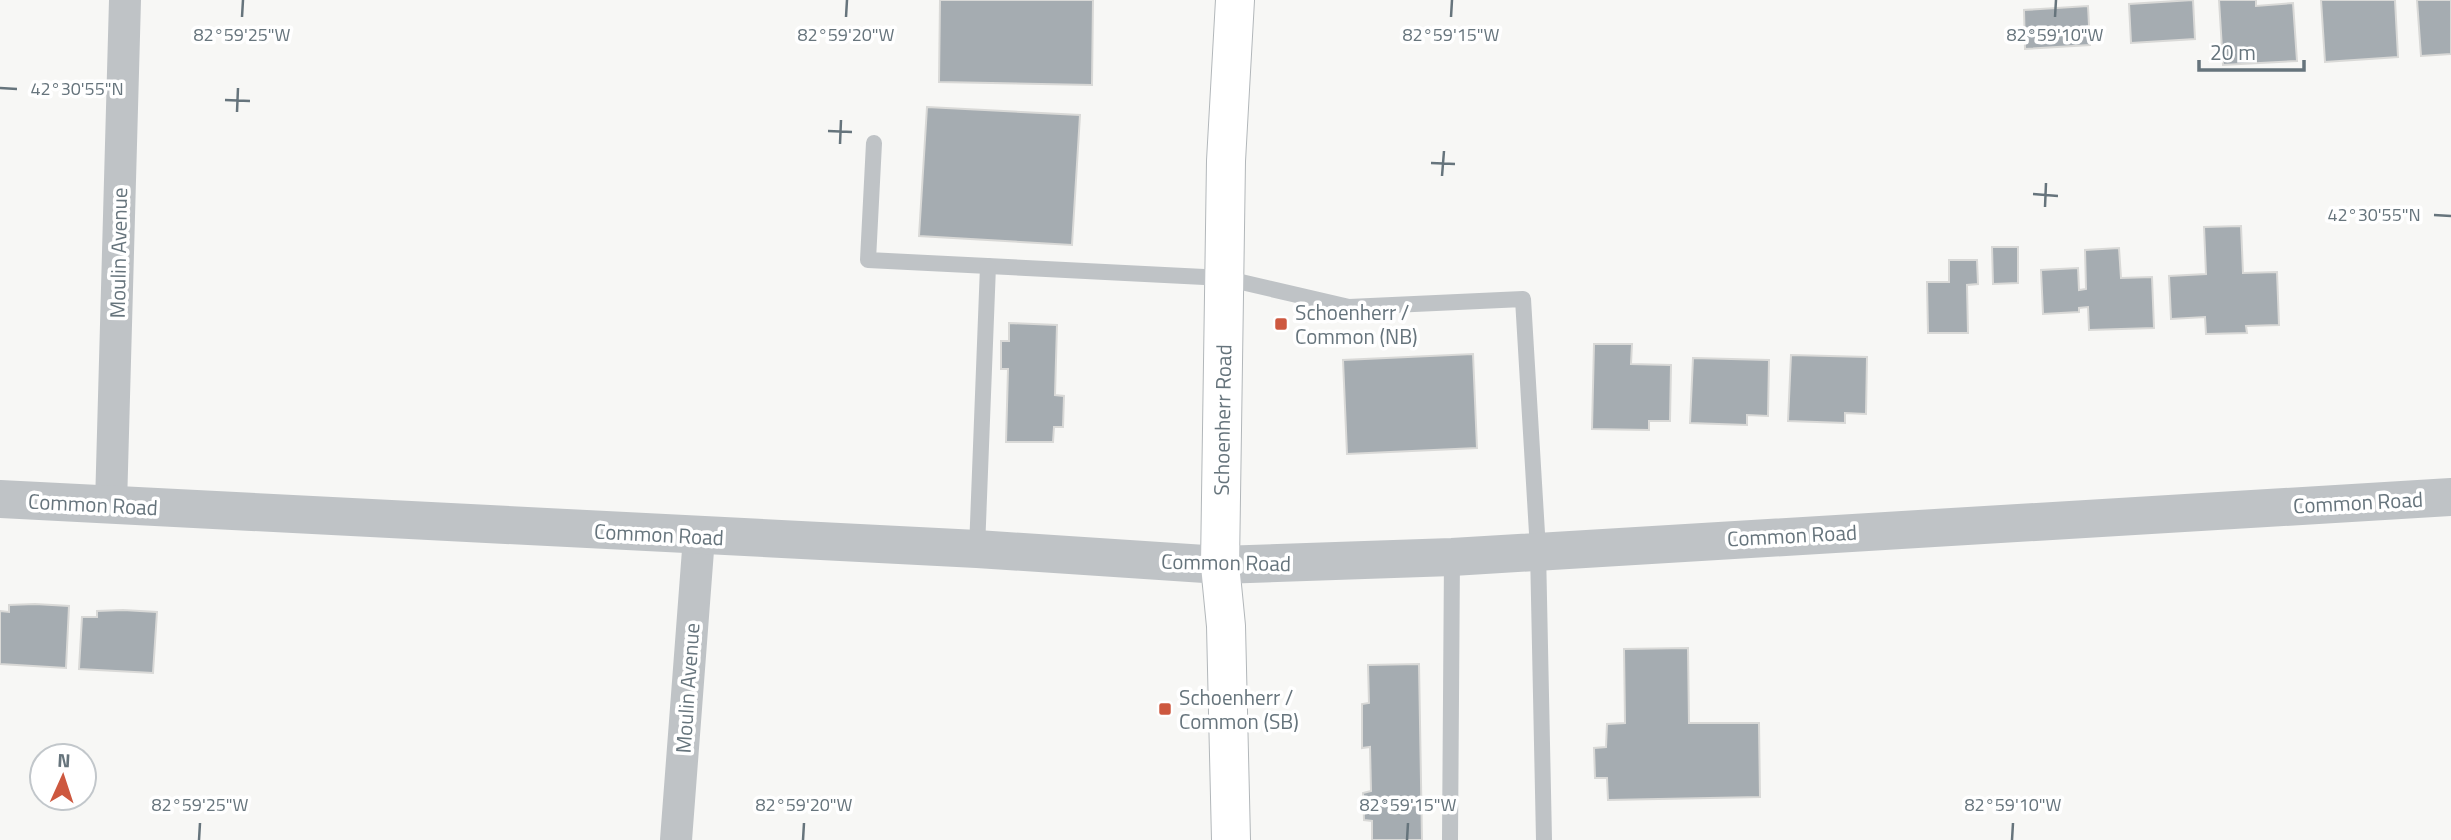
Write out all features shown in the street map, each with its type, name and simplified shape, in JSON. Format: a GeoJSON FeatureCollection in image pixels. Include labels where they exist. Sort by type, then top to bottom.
{"type":"FeatureCollection","features":[{"type":"Feature","properties":{"kind":"main road","name":"Schoenherr Road"},"geometry":{"type":"LineString","coordinates":[[1231,840],[1226,626],[1220,565],[1224,278],[1235,0]]}},
{"type":"Feature","properties":{"kind":"street","name":"Moulin Avenue"},"geometry":{"type":"LineString","coordinates":[[111,505],[125,0]]}},
{"type":"Feature","properties":{"kind":"street","name":"Common Road"},"geometry":{"type":"LineString","coordinates":[[0,499],[699,537],[977,549],[1220,565],[1452,557],[2451,497]]}},
{"type":"Feature","properties":{"kind":"street","name":"Moulin Avenue"},"geometry":{"type":"LineString","coordinates":[[676,840],[699,537]]}},
{"type":"Feature","properties":{"kind":"lane"},"geometry":{"type":"LineString","coordinates":[[874,143],[868,260],[1224,278],[1349,307],[1523,299],[1538,550],[1544,840]]}},
{"type":"Feature","properties":{"kind":"lane"},"geometry":{"type":"LineString","coordinates":[[977,549],[988,267]]}},
{"type":"Feature","properties":{"kind":"lane"},"geometry":{"type":"LineString","coordinates":[[1450,840],[1452,557]]}},
{"type":"Feature","properties":{"kind":"building"},"geometry":{"type":"Polygon","coordinates":[[[940,0],[1093,0],[1092,85],[939,82],[940,0]]]}},
{"type":"Feature","properties":{"kind":"building"},"geometry":{"type":"Polygon","coordinates":[[[2193,0],[2195,39],[2131,43],[2129,4],[2193,0]]]}},
{"type":"Feature","properties":{"kind":"building"},"geometry":{"type":"Polygon","coordinates":[[[2219,0],[2256,0],[2256,6],[2293,3],[2297,61],[2223,65],[2219,0]]]}},
{"type":"Feature","properties":{"kind":"building"},"geometry":{"type":"Polygon","coordinates":[[[2321,0],[2395,0],[2398,57],[2325,62],[2321,0]]]}},
{"type":"Feature","properties":{"kind":"building"},"geometry":{"type":"Polygon","coordinates":[[[2417,0],[2451,0],[2451,54],[2421,56],[2417,0]]]}},
{"type":"Feature","properties":{"kind":"building"},"geometry":{"type":"Polygon","coordinates":[[[2088,6],[2090,45],[2025,49],[2024,10],[2088,6]]]}},
{"type":"Feature","properties":{"kind":"building"},"geometry":{"type":"Polygon","coordinates":[[[927,107],[1080,115],[1072,245],[919,236],[927,107]]]}},
{"type":"Feature","properties":{"kind":"building"},"geometry":{"type":"Polygon","coordinates":[[[2241,226],[2243,273],[2277,272],[2279,325],[2246,326],[2247,333],[2206,334],[2205,317],[2171,319],[2169,276],[2206,274],[2204,227],[2241,226]]]}},
{"type":"Feature","properties":{"kind":"building"},"geometry":{"type":"Polygon","coordinates":[[[1992,247],[2018,247],[2018,283],[1993,284],[1992,247]]]}},
{"type":"Feature","properties":{"kind":"building"},"geometry":{"type":"Polygon","coordinates":[[[2119,248],[2121,278],[2152,277],[2154,328],[2089,330],[2088,307],[2079,308],[2079,312],[2043,314],[2041,270],[2078,268],[2079,290],[2086,289],[2085,250],[2119,248]]]}},
{"type":"Feature","properties":{"kind":"building"},"geometry":{"type":"Polygon","coordinates":[[[1949,260],[1977,260],[1978,284],[1967,285],[1968,333],[1928,333],[1927,282],[1949,282],[1949,260]]]}},
{"type":"Feature","properties":{"kind":"building"},"geometry":{"type":"Polygon","coordinates":[[[1009,323],[1057,325],[1055,395],[1064,396],[1063,427],[1054,427],[1053,442],[1006,442],[1008,369],[1001,369],[1001,341],[1009,341],[1009,323]]]}},
{"type":"Feature","properties":{"kind":"building"},"geometry":{"type":"Polygon","coordinates":[[[1594,344],[1632,344],[1631,364],[1671,365],[1670,421],[1649,421],[1649,430],[1592,429],[1594,344]]]}},
{"type":"Feature","properties":{"kind":"building"},"geometry":{"type":"Polygon","coordinates":[[[1473,354],[1477,448],[1347,454],[1343,360],[1473,354]]]}},
{"type":"Feature","properties":{"kind":"building"},"geometry":{"type":"Polygon","coordinates":[[[1791,355],[1867,357],[1866,414],[1845,413],[1845,423],[1788,421],[1791,355]]]}},
{"type":"Feature","properties":{"kind":"building"},"geometry":{"type":"Polygon","coordinates":[[[1693,358],[1769,360],[1768,416],[1747,415],[1747,425],[1690,423],[1693,358]]]}},
{"type":"Feature","properties":{"kind":"building"},"geometry":{"type":"Polygon","coordinates":[[[9,605],[69,606],[66,668],[0,664],[0,611],[9,612],[9,605]]]}},
{"type":"Feature","properties":{"kind":"building"},"geometry":{"type":"Polygon","coordinates":[[[97,611],[157,612],[153,673],[79,669],[82,617],[97,617],[97,611]]]}},
{"type":"Feature","properties":{"kind":"building"},"geometry":{"type":"Polygon","coordinates":[[[1688,648],[1689,723],[1759,723],[1760,797],[1608,800],[1607,778],[1595,778],[1594,748],[1606,747],[1607,724],[1625,723],[1624,649],[1688,648]]]}},
{"type":"Feature","properties":{"kind":"building"},"geometry":{"type":"Polygon","coordinates":[[[1419,664],[1422,840],[1372,840],[1372,821],[1364,820],[1363,793],[1371,791],[1370,747],[1362,748],[1362,704],[1369,703],[1368,665],[1419,664]]]}},
{"type":"Feature","properties":{"kind":"place","name":"Schoenherr / Common (NB)"},"geometry":{"type":"Point","coordinates":[1281,324]}},
{"type":"Feature","properties":{"kind":"place","name":"Schoenherr / Common (SB)"},"geometry":{"type":"Point","coordinates":[1165,709]}}]}
